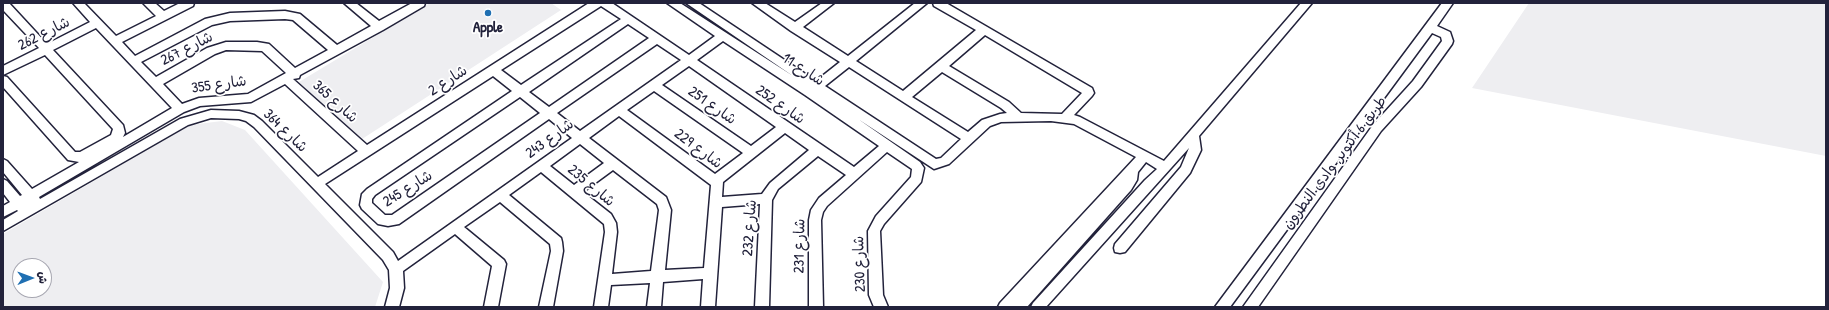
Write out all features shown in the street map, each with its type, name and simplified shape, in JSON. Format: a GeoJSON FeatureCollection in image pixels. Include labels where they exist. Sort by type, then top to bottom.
{"type":"FeatureCollection","features":[{"type":"Feature","properties":{"kind":"street"},"geometry":{"type":"LineString","coordinates":[[78,3],[180,109]]}},
{"type":"Feature","properties":{"kind":"street"},"geometry":{"type":"LineString","coordinates":[[148,3],[163,16]]}},
{"type":"Feature","properties":{"kind":"street"},"geometry":{"type":"LineString","coordinates":[[115,41],[189,3]]}},
{"type":"Feature","properties":{"kind":"street"},"geometry":{"type":"LineString","coordinates":[[349,3],[379,27]]}},
{"type":"Feature","properties":{"kind":"street","name":"شارع 355"},"geometry":{"type":"LineString","coordinates":[[3,212],[180,109],[199,102],[216,102],[251,98],[420,3]]}},
{"type":"Feature","properties":{"kind":"street","name":"شارع 2"},"geometry":{"type":"LineString","coordinates":[[314,182],[362,148],[485,73],[587,3]]}},
{"type":"Feature","properties":{"kind":"street","name":"شارع 2"},"geometry":{"type":"LineString","coordinates":[[314,182],[597,3]]}},
{"type":"Feature","properties":{"kind":"street","name":"شارع 252"},"geometry":{"type":"LineString","coordinates":[[605,3],[854,174]]}},
{"type":"Feature","properties":{"kind":"street","name":"شارع 11"},"geometry":{"type":"LineString","coordinates":[[672,3],[916,165]]}},
{"type":"Feature","properties":{"kind":"street","name":"شارع 11"},"geometry":{"type":"LineString","coordinates":[[691,3],[930,162],[938,164],[945,161],[968,138]]}},
{"type":"Feature","properties":{"kind":"street"},"geometry":{"type":"LineString","coordinates":[[757,3],[968,138],[986,122],[1000,118],[1065,118],[1077,127],[1117,145],[1139,163],[1160,173]]}},
{"type":"Feature","properties":{"kind":"street"},"geometry":{"type":"LineString","coordinates":[[795,28],[829,3]]}},
{"type":"Feature","properties":{"kind":"street"},"geometry":{"type":"LineString","coordinates":[[816,87],[922,3]]}},
{"type":"Feature","properties":{"kind":"street"},"geometry":{"type":"LineString","coordinates":[[938,3],[1088,91],[1088,94],[1065,118]]}},
{"type":"Feature","properties":{"kind":"street"},"geometry":{"type":"LineString","coordinates":[[1038,307],[1152,188],[1160,173],[1307,3]]}},
{"type":"Feature","properties":{"kind":"street","name":"طريق 6 أكتوبر, وادى النطرون"},"geometry":{"type":"LineString","coordinates":[[1222,307],[1448,3]]}},
{"type":"Feature","properties":{"kind":"street"},"geometry":{"type":"LineString","coordinates":[[3,4],[119,128],[119,133],[115,138],[82,157],[72,157],[3,80]]}},
{"type":"Feature","properties":{"kind":"street"},"geometry":{"type":"LineString","coordinates":[[134,61],[209,22],[230,17],[285,15],[296,17],[337,50]]}},
{"type":"Feature","properties":{"kind":"street","name":"شارع 245"},"geometry":{"type":"LineString","coordinates":[[628,20],[371,192],[366,198],[366,204],[382,220],[388,222],[395,220],[657,38]]}},
{"type":"Feature","properties":{"kind":"street","name":"شارع 262"},"geometry":{"type":"LineString","coordinates":[[3,71],[98,23]]}},
{"type":"Feature","properties":{"kind":"street","name":"طريق 6 أكتوبر, وادى النطرون"},"geometry":{"type":"LineString","coordinates":[[1250,307],[1377,128],[1417,84],[1448,41],[1446,36],[1430,27]]}},
{"type":"Feature","properties":{"kind":"street"},"geometry":{"type":"LineString","coordinates":[[904,97],[984,30]]}},
{"type":"Feature","properties":{"kind":"street","name":"شارع 243"},"geometry":{"type":"LineString","coordinates":[[396,269],[723,36]]}},
{"type":"Feature","properties":{"kind":"street","name":"شارع 267"},"geometry":{"type":"LineString","coordinates":[[155,82],[211,51],[226,46],[265,47],[290,77]]}},
{"type":"Feature","properties":{"kind":"street"},"geometry":{"type":"LineString","coordinates":[[941,66],[1005,105],[1018,117]]}},
{"type":"Feature","properties":{"kind":"street"},"geometry":{"type":"LineString","coordinates":[[485,73],[521,92],[658,198],[664,205],[665,214],[654,307]]}},
{"type":"Feature","properties":{"kind":"street","name":"شارع 365"},"geometry":{"type":"LineString","coordinates":[[290,77],[362,148]]}},
{"type":"Feature","properties":{"kind":"street","name":"شارع 251"},"geometry":{"type":"LineString","coordinates":[[653,85],[752,153]]}},
{"type":"Feature","properties":{"kind":"street"},"geometry":{"type":"LineString","coordinates":[[211,114],[216,102]]}},
{"type":"Feature","properties":{"kind":"street","name":"شارع 229"},"geometry":{"type":"LineString","coordinates":[[618,110],[715,181],[718,186],[708,307]]}},
{"type":"Feature","properties":{"kind":"street","name":"شارع 364"},"geometry":{"type":"LineString","coordinates":[[3,226],[171,128],[211,114],[226,113],[250,118],[258,124],[388,256],[396,269]]}},
{"type":"Feature","properties":{"kind":"street"},"geometry":{"type":"LineString","coordinates":[[715,181],[784,127]]}},
{"type":"Feature","properties":{"kind":"street"},"geometry":{"type":"LineString","coordinates":[[1120,248],[1186,170],[1195,150],[1195,140],[1193,135]]}},
{"type":"Feature","properties":{"kind":"street","name":"شارع 231"},"geometry":{"type":"LineString","coordinates":[[816,307],[815,215],[823,202],[887,146]]}},
{"type":"Feature","properties":{"kind":"street","name":"شارع 232"},"geometry":{"type":"LineString","coordinates":[[762,307],[766,199],[774,186],[817,150]]}},
{"type":"Feature","properties":{"kind":"street"},"geometry":{"type":"LineString","coordinates":[[574,192],[613,163]]}},
{"type":"Feature","properties":{"kind":"street"},"geometry":{"type":"LineString","coordinates":[[1005,307],[1124,177],[1139,163]]}},
{"type":"Feature","properties":{"kind":"street"},"geometry":{"type":"LineString","coordinates":[[1019,307],[1127,187],[1139,163]]}},
{"type":"Feature","properties":{"kind":"street"},"geometry":{"type":"LineString","coordinates":[[3,164],[39,206]]}},
{"type":"Feature","properties":{"kind":"street","name":"شارع 235"},"geometry":{"type":"LineString","coordinates":[[541,165],[610,222],[611,232],[601,307]]}},
{"type":"Feature","properties":{"kind":"street","name":"شارع 230"},"geometry":{"type":"LineString","coordinates":[[881,307],[876,295],[874,231],[880,220],[917,179],[919,172],[916,165]]}},
{"type":"Feature","properties":{"kind":"street"},"geometry":{"type":"LineString","coordinates":[[3,184],[26,213]]}},
{"type":"Feature","properties":{"kind":"street"},"geometry":{"type":"LineString","coordinates":[[500,195],[556,242],[557,251],[546,307]]}},
{"type":"Feature","properties":{"kind":"street"},"geometry":{"type":"LineString","coordinates":[[716,202],[766,199]]}},
{"type":"Feature","properties":{"kind":"street"},"geometry":{"type":"LineString","coordinates":[[455,227],[498,264],[491,307]]}},
{"type":"Feature","properties":{"kind":"street"},"geometry":{"type":"LineString","coordinates":[[1048,307],[1097,246]]}},
{"type":"Feature","properties":{"kind":"street"},"geometry":{"type":"LineString","coordinates":[[392,307],[396,288],[396,269]]}},
{"type":"Feature","properties":{"kind":"street"},"geometry":{"type":"LineString","coordinates":[[604,280],[710,273]]}},
{"type":"Feature","properties":{"kind":"shaded area"},"geometry":{"type":"Polygon","coordinates":[[[430,3],[551,3],[561,10],[359,141],[299,82],[430,3]]]}},
{"type":"Feature","properties":{"kind":"shaded area"},"geometry":{"type":"Polygon","coordinates":[[[1529,3],[1826,3],[1826,156],[1472,88],[1529,3]]]}},
{"type":"Feature","properties":{"kind":"shaded area"},"geometry":{"type":"Polygon","coordinates":[[[222,121],[245,130],[383,282],[375,307],[3,307],[3,234],[190,125],[222,121]]]}},
{"type":"Feature","properties":{"kind":"place","name":"Apple"},"geometry":{"type":"Point","coordinates":[488,13]}}]}
